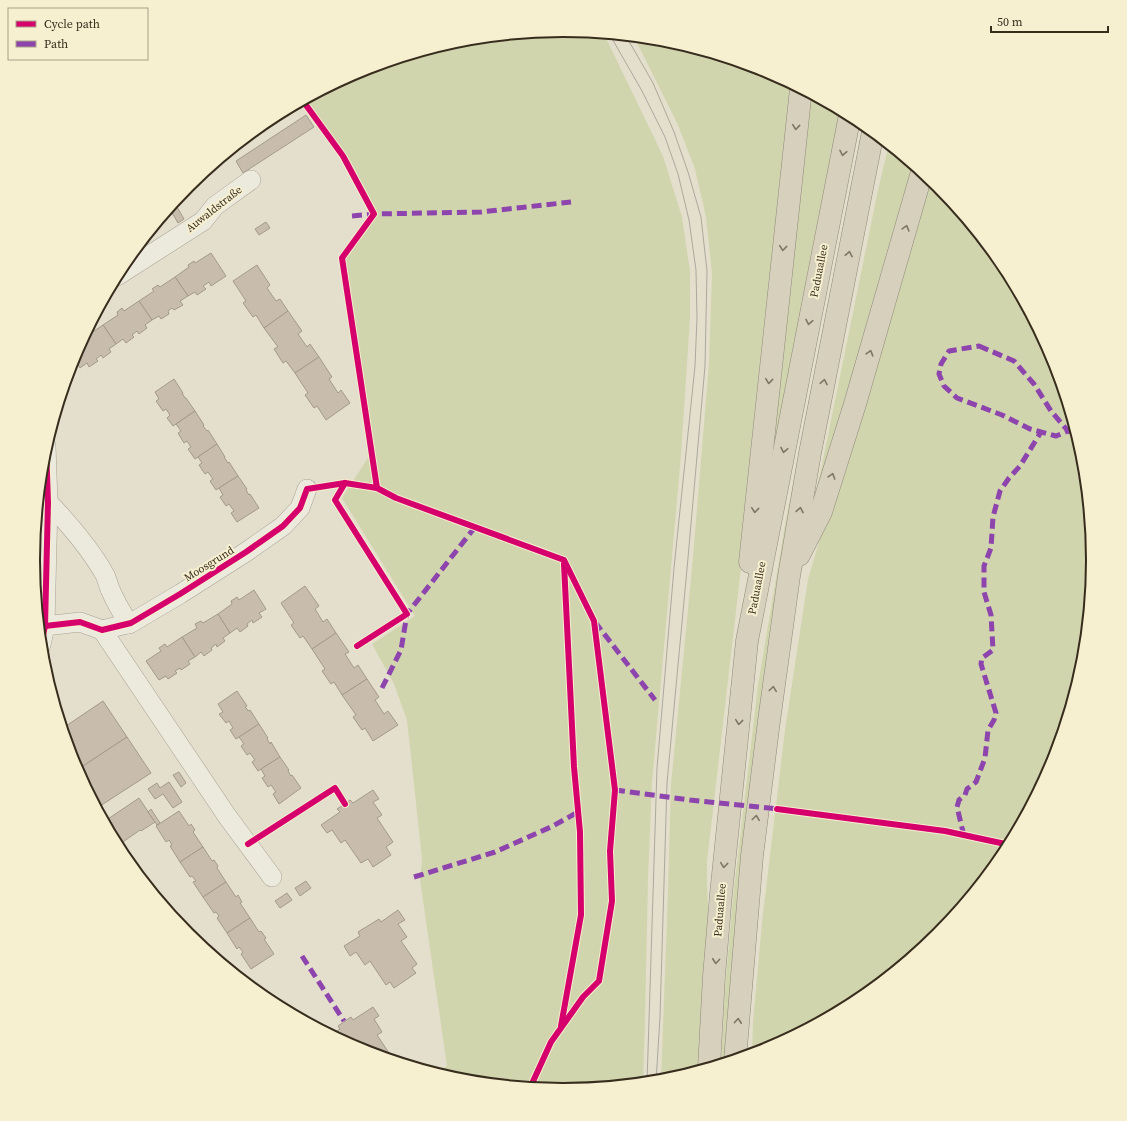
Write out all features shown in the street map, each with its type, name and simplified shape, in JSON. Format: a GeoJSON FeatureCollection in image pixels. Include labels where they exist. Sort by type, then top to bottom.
{"type":"FeatureCollection","features":[{"type":"Feature","properties":{"kind":"highway"},"geometry":{"type":"LineString","coordinates":[[747,641],[750,551],[800,94]]}},
{"type":"Feature","properties":{"kind":"highway","name":"Paduaallee"},"geometry":{"type":"LineString","coordinates":[[709,1063],[714,976],[721,894],[747,641],[849,122]]}},
{"type":"Feature","properties":{"kind":"highway"},"geometry":{"type":"LineString","coordinates":[[735,1055],[752,856],[789,576],[810,453],[872,138]]}},
{"type":"Feature","properties":{"kind":"highway"},"geometry":{"type":"LineString","coordinates":[[789,576],[821,512],[855,404],[920,177]]}},
{"type":"Feature","properties":{"kind":"street","name":"Auwaldstraße"},"geometry":{"type":"LineString","coordinates":[[129,268],[202,221],[215,206],[251,180]]}},
{"type":"Feature","properties":{"kind":"street"},"geometry":{"type":"LineString","coordinates":[[44,630],[48,502],[47,475]]}},
{"type":"Feature","properties":{"kind":"street","name":"Moosgrund"},"geometry":{"type":"LineString","coordinates":[[102,630],[129,624],[246,552],[283,526],[300,508],[307,488]]}},
{"type":"Feature","properties":{"kind":"street"},"geometry":{"type":"LineString","coordinates":[[48,502],[84,543],[95,559],[106,576],[110,589],[129,624]]}},
{"type":"Feature","properties":{"kind":"street"},"geometry":{"type":"LineString","coordinates":[[45,626],[80,622],[102,630],[227,816],[272,877]]}},
{"type":"Feature","properties":{"kind":"green space"},"geometry":{"type":"Polygon","coordinates":[[[564,37],[606,39],[663,156],[682,217],[690,271],[690,318],[681,455],[652,783],[643,1078],[598,1083],[529,1083],[495,1080],[441,1069],[447,1066],[420,880],[422,859],[407,720],[394,684],[372,644],[415,616],[342,498],[373,450],[344,258],[376,213],[343,155],[307,105],[363,77],[428,55],[495,41],[564,37]]]}},
{"type":"Feature","properties":{"kind":"green space"},"geometry":{"type":"Polygon","coordinates":[[[636,42],[699,55],[732,65],[792,90],[740,577],[707,862],[709,930],[699,1066],[661,1075],[671,784],[692,568],[709,363],[712,274],[706,217],[695,169],[678,125],[636,42]]]}},
{"type":"Feature","properties":{"kind":"green space"},"geometry":{"type":"Polygon","coordinates":[[[807,98],[842,117],[773,452],[767,453],[807,98]]]}},
{"type":"Feature","properties":{"kind":"green space"},"geometry":{"type":"Polygon","coordinates":[[[862,131],[869,135],[823,356],[728,1057],[721,1059],[725,989],[733,898],[758,685],[786,519],[862,131]]]}},
{"type":"Feature","properties":{"kind":"green space"},"geometry":{"type":"Polygon","coordinates":[[[888,150],[914,171],[864,341],[817,489],[878,190],[888,150]]]}},
{"type":"Feature","properties":{"kind":"green space"},"geometry":{"type":"Polygon","coordinates":[[[926,183],[957,215],[999,270],[1033,329],[1059,392],[1077,458],[1083,492],[1086,526],[1086,595],[1083,629],[1077,663],[1059,729],[1033,792],[999,851],[957,906],[934,931],[909,954],[854,996],[795,1030],[752,1048],[753,1022],[762,922],[785,730],[808,579],[926,183]]]}},
{"type":"Feature","properties":{"kind":"building"},"geometry":{"type":"Polygon","coordinates":[[[306,115],[314,127],[243,173],[236,161],[306,115]]]}},
{"type":"Feature","properties":{"kind":"building"},"geometry":{"type":"Polygon","coordinates":[[[177,207],[184,219],[178,223],[172,213],[177,207]]]}},
{"type":"Feature","properties":{"kind":"building"},"geometry":{"type":"Polygon","coordinates":[[[266,222],[270,228],[259,235],[255,229],[266,222]]]}},
{"type":"Feature","properties":{"kind":"building"},"geometry":{"type":"Polygon","coordinates":[[[211,253],[226,276],[211,286],[209,282],[203,286],[206,289],[197,295],[195,292],[188,296],[175,277],[189,267],[188,265],[194,261],[195,263],[211,253]]]}},
{"type":"Feature","properties":{"kind":"building"},"geometry":{"type":"Polygon","coordinates":[[[257,265],[270,285],[267,288],[276,301],[280,299],[288,311],[264,328],[256,315],[253,317],[243,303],[246,301],[233,281],[257,265]]]}},
{"type":"Feature","properties":{"kind":"building"},"geometry":{"type":"Polygon","coordinates":[[[175,277],[188,296],[180,301],[183,305],[174,310],[172,308],[168,311],[169,314],[161,319],[159,316],[152,320],[139,301],[154,291],[152,289],[158,285],[160,287],[175,277]]]}},
{"type":"Feature","properties":{"kind":"building"},"geometry":{"type":"Polygon","coordinates":[[[139,301],[152,320],[145,325],[147,328],[139,334],[137,331],[132,335],[134,337],[126,343],[123,339],[116,344],[103,325],[118,315],[117,312],[122,308],[124,311],[139,301]]]}},
{"type":"Feature","properties":{"kind":"building"},"geometry":{"type":"Polygon","coordinates":[[[288,311],[302,331],[298,334],[307,347],[310,344],[319,357],[295,373],[286,361],[283,363],[274,349],[278,347],[264,328],[288,311]]]}},
{"type":"Feature","properties":{"kind":"building"},"geometry":{"type":"Polygon","coordinates":[[[103,325],[116,344],[109,349],[111,352],[103,358],[101,355],[96,359],[98,361],[89,367],[87,363],[80,368],[78,365],[93,332],[103,325]]]}},
{"type":"Feature","properties":{"kind":"building"},"geometry":{"type":"Polygon","coordinates":[[[319,357],[332,377],[329,379],[338,393],[341,390],[350,403],[326,420],[317,406],[314,408],[305,395],[308,393],[295,373],[319,357]]]}},
{"type":"Feature","properties":{"kind":"building"},"geometry":{"type":"Polygon","coordinates":[[[174,379],[185,398],[195,411],[173,426],[167,418],[170,415],[166,409],[163,411],[156,401],[159,399],[155,392],[174,379]]]}},
{"type":"Feature","properties":{"kind":"building"},"geometry":{"type":"Polygon","coordinates":[[[195,411],[204,425],[203,426],[207,431],[208,430],[217,444],[195,459],[188,449],[191,447],[187,441],[184,443],[178,433],[181,431],[176,424],[195,411]]]}},
{"type":"Feature","properties":{"kind":"building"},"geometry":{"type":"Polygon","coordinates":[[[217,444],[224,457],[238,476],[216,490],[210,481],[213,479],[208,472],[205,474],[199,465],[202,463],[198,457],[217,444]]]}},
{"type":"Feature","properties":{"kind":"building"},"geometry":{"type":"Polygon","coordinates":[[[238,476],[247,489],[246,490],[249,495],[250,494],[259,508],[237,522],[231,513],[234,511],[229,504],[226,506],[220,497],[223,495],[219,488],[238,476]]]}},
{"type":"Feature","properties":{"kind":"building"},"geometry":{"type":"Polygon","coordinates":[[[305,586],[319,606],[315,609],[323,622],[327,619],[336,633],[312,649],[303,636],[300,638],[291,625],[294,623],[281,603],[305,586]]]}},
{"type":"Feature","properties":{"kind":"building"},"geometry":{"type":"Polygon","coordinates":[[[254,590],[266,609],[259,613],[262,617],[253,623],[252,620],[247,624],[248,626],[240,632],[237,628],[230,633],[218,614],[232,604],[231,601],[237,597],[239,600],[254,590]]]}},
{"type":"Feature","properties":{"kind":"building"},"geometry":{"type":"Polygon","coordinates":[[[218,614],[230,633],[223,638],[225,641],[217,647],[216,644],[211,648],[212,650],[204,656],[201,652],[195,657],[182,637],[197,628],[195,624],[201,621],[203,623],[218,614]]]}},
{"type":"Feature","properties":{"kind":"building"},"geometry":{"type":"Polygon","coordinates":[[[336,633],[349,652],[345,654],[354,668],[358,665],[367,679],[342,695],[334,682],[331,684],[322,671],[325,669],[312,649],[336,633]]]}},
{"type":"Feature","properties":{"kind":"building"},"geometry":{"type":"Polygon","coordinates":[[[182,637],[195,657],[188,661],[190,664],[181,670],[180,668],[175,671],[177,673],[168,679],[166,676],[159,680],[146,661],[161,651],[159,648],[165,644],[167,647],[182,637]]]}},
{"type":"Feature","properties":{"kind":"building"},"geometry":{"type":"Polygon","coordinates":[[[367,679],[379,697],[375,700],[384,714],[388,711],[398,725],[373,741],[365,728],[362,730],[353,717],[356,715],[342,695],[367,679]]]}},
{"type":"Feature","properties":{"kind":"building"},"geometry":{"type":"Polygon","coordinates":[[[237,691],[247,706],[245,707],[248,711],[250,710],[259,724],[236,739],[230,730],[233,728],[229,721],[226,723],[219,714],[223,712],[218,704],[237,691]]]}},
{"type":"Feature","properties":{"kind":"building"},"geometry":{"type":"Polygon","coordinates":[[[103,701],[127,737],[82,766],[67,725],[103,701]]]}},
{"type":"Feature","properties":{"kind":"building"},"geometry":{"type":"Polygon","coordinates":[[[259,724],[270,744],[271,742],[280,757],[258,771],[252,762],[255,760],[250,753],[247,755],[241,746],[244,744],[239,737],[259,724]]]}},
{"type":"Feature","properties":{"kind":"building"},"geometry":{"type":"Polygon","coordinates":[[[127,737],[151,773],[101,805],[82,766],[127,737]]]}},
{"type":"Feature","properties":{"kind":"building"},"geometry":{"type":"Polygon","coordinates":[[[280,757],[289,770],[288,771],[291,776],[292,775],[301,788],[279,804],[273,794],[276,792],[271,785],[268,787],[262,778],[265,776],[261,769],[280,757]]]}},
{"type":"Feature","properties":{"kind":"building"},"geometry":{"type":"Polygon","coordinates":[[[179,772],[186,783],[181,787],[173,775],[179,772]]]}},
{"type":"Feature","properties":{"kind":"building"},"geometry":{"type":"Polygon","coordinates":[[[169,782],[182,802],[173,808],[163,794],[155,799],[148,789],[157,783],[160,788],[169,782]]]}},
{"type":"Feature","properties":{"kind":"building"},"geometry":{"type":"Polygon","coordinates":[[[373,790],[379,799],[373,802],[382,815],[377,818],[393,842],[386,847],[391,855],[373,867],[368,859],[361,863],[345,840],[341,843],[332,830],[327,833],[321,825],[340,812],[337,809],[350,800],[353,803],[373,790]]]}},
{"type":"Feature","properties":{"kind":"building"},"geometry":{"type":"Polygon","coordinates":[[[139,798],[155,822],[123,842],[108,819],[139,798]]]}},
{"type":"Feature","properties":{"kind":"building"},"geometry":{"type":"Polygon","coordinates":[[[151,809],[160,823],[157,825],[148,812],[151,809]]]}},
{"type":"Feature","properties":{"kind":"building"},"geometry":{"type":"Polygon","coordinates":[[[179,811],[189,826],[191,824],[195,830],[193,832],[203,847],[180,862],[170,846],[172,845],[169,840],[166,842],[156,826],[179,811]]]}},
{"type":"Feature","properties":{"kind":"building"},"geometry":{"type":"Polygon","coordinates":[[[203,847],[212,861],[214,860],[218,866],[217,868],[226,882],[203,897],[193,882],[196,881],[192,876],[190,877],[180,862],[203,847]]]}},
{"type":"Feature","properties":{"kind":"building"},"geometry":{"type":"Polygon","coordinates":[[[306,881],[311,888],[300,896],[295,888],[306,881]]]}},
{"type":"Feature","properties":{"kind":"building"},"geometry":{"type":"Polygon","coordinates":[[[226,882],[236,897],[238,895],[242,902],[240,903],[250,918],[227,933],[217,918],[219,916],[216,912],[214,913],[203,897],[226,882]]]}},
{"type":"Feature","properties":{"kind":"building"},"geometry":{"type":"Polygon","coordinates":[[[287,893],[292,900],[280,908],[275,901],[287,893]]]}},
{"type":"Feature","properties":{"kind":"building"},"geometry":{"type":"Polygon","coordinates":[[[398,910],[405,920],[398,924],[407,937],[401,941],[417,964],[412,968],[416,973],[394,988],[390,982],[386,985],[370,961],[365,965],[356,952],[350,956],[344,946],[360,936],[358,932],[379,919],[381,922],[398,910]]]}},
{"type":"Feature","properties":{"kind":"building"},"geometry":{"type":"Polygon","coordinates":[[[250,918],[259,932],[261,931],[266,938],[264,939],[274,954],[251,969],[241,954],[243,952],[239,947],[237,949],[227,933],[250,918]]]}},
{"type":"Feature","properties":{"kind":"building"},"geometry":{"type":"Polygon","coordinates":[[[373,1007],[379,1016],[374,1019],[382,1032],[377,1035],[390,1054],[336,1032],[340,1029],[338,1026],[351,1017],[353,1020],[373,1007]]]}},
{"type":"Feature","properties":{"kind":"tram line"},"geometry":{"type":"LineString","coordinates":[[612,39],[642,91],[665,137],[678,174],[689,220],[696,270],[697,318],[695,366],[674,568],[657,768],[647,1077]]}},
{"type":"Feature","properties":{"kind":"tram line"},"geometry":{"type":"LineString","coordinates":[[629,41],[653,83],[674,132],[688,172],[701,217],[707,271],[705,366],[667,783],[660,1017],[656,1076]]}},
{"type":"Feature","properties":{"kind":"marked path"},"geometry":{"type":"LineString","coordinates":[[352,216],[374,214],[481,212],[571,202]]}},
{"type":"Feature","properties":{"kind":"marked path"},"geometry":{"type":"LineString","coordinates":[[979,346],[1014,361],[1034,384],[1051,411],[1068,431],[1056,436],[1030,429],[1002,415],[957,398],[944,386],[939,374],[941,364],[949,351],[979,346]]}},
{"type":"Feature","properties":{"kind":"marked path"},"geometry":{"type":"LineString","coordinates":[[964,836],[957,807],[959,800],[965,795],[967,789],[976,782],[985,758],[988,730],[996,713],[981,664],[982,658],[993,650],[991,615],[984,592],[984,566],[991,548],[993,517],[1000,491],[1020,466],[1041,432]]}},
{"type":"Feature","properties":{"kind":"marked path"},"geometry":{"type":"LineString","coordinates":[[382,688],[401,650],[407,614],[475,527]]}},
{"type":"Feature","properties":{"kind":"marked path"},"geometry":{"type":"LineString","coordinates":[[595,622],[655,700]]}},
{"type":"Feature","properties":{"kind":"marked path"},"geometry":{"type":"LineString","coordinates":[[615,790],[690,800],[779,809]]}},
{"type":"Feature","properties":{"kind":"marked path"},"geometry":{"type":"LineString","coordinates":[[414,877],[495,852],[553,826],[578,812]]}},
{"type":"Feature","properties":{"kind":"marked path"},"geometry":{"type":"LineString","coordinates":[[302,956],[344,1021]]}},
{"type":"Feature","properties":{"kind":"cycle path"},"geometry":{"type":"LineString","coordinates":[[306,105],[343,156],[374,214],[342,258],[377,488]]}},
{"type":"Feature","properties":{"kind":"cycle path"},"geometry":{"type":"LineString","coordinates":[[44,630],[48,502],[47,475]]}},
{"type":"Feature","properties":{"kind":"cycle path"},"geometry":{"type":"LineString","coordinates":[[345,483],[335,500],[407,614],[357,646]]}},
{"type":"Feature","properties":{"kind":"cycle path"},"geometry":{"type":"LineString","coordinates":[[44,626],[80,622],[102,630],[131,623],[246,552],[283,526],[300,508],[307,489],[345,483],[377,488],[396,498],[564,560],[594,621],[615,790],[610,851],[612,901],[599,981],[583,997],[551,1042],[532,1083]]}},
{"type":"Feature","properties":{"kind":"cycle path"},"geometry":{"type":"LineString","coordinates":[[561,1026],[581,915],[580,832],[574,767],[564,564]]}},
{"type":"Feature","properties":{"kind":"cycle path"},"geometry":{"type":"LineString","coordinates":[[248,844],[335,788],[345,804]]}},
{"type":"Feature","properties":{"kind":"cycle path"},"geometry":{"type":"LineString","coordinates":[[777,809],[945,831],[1004,844]]}}]}
